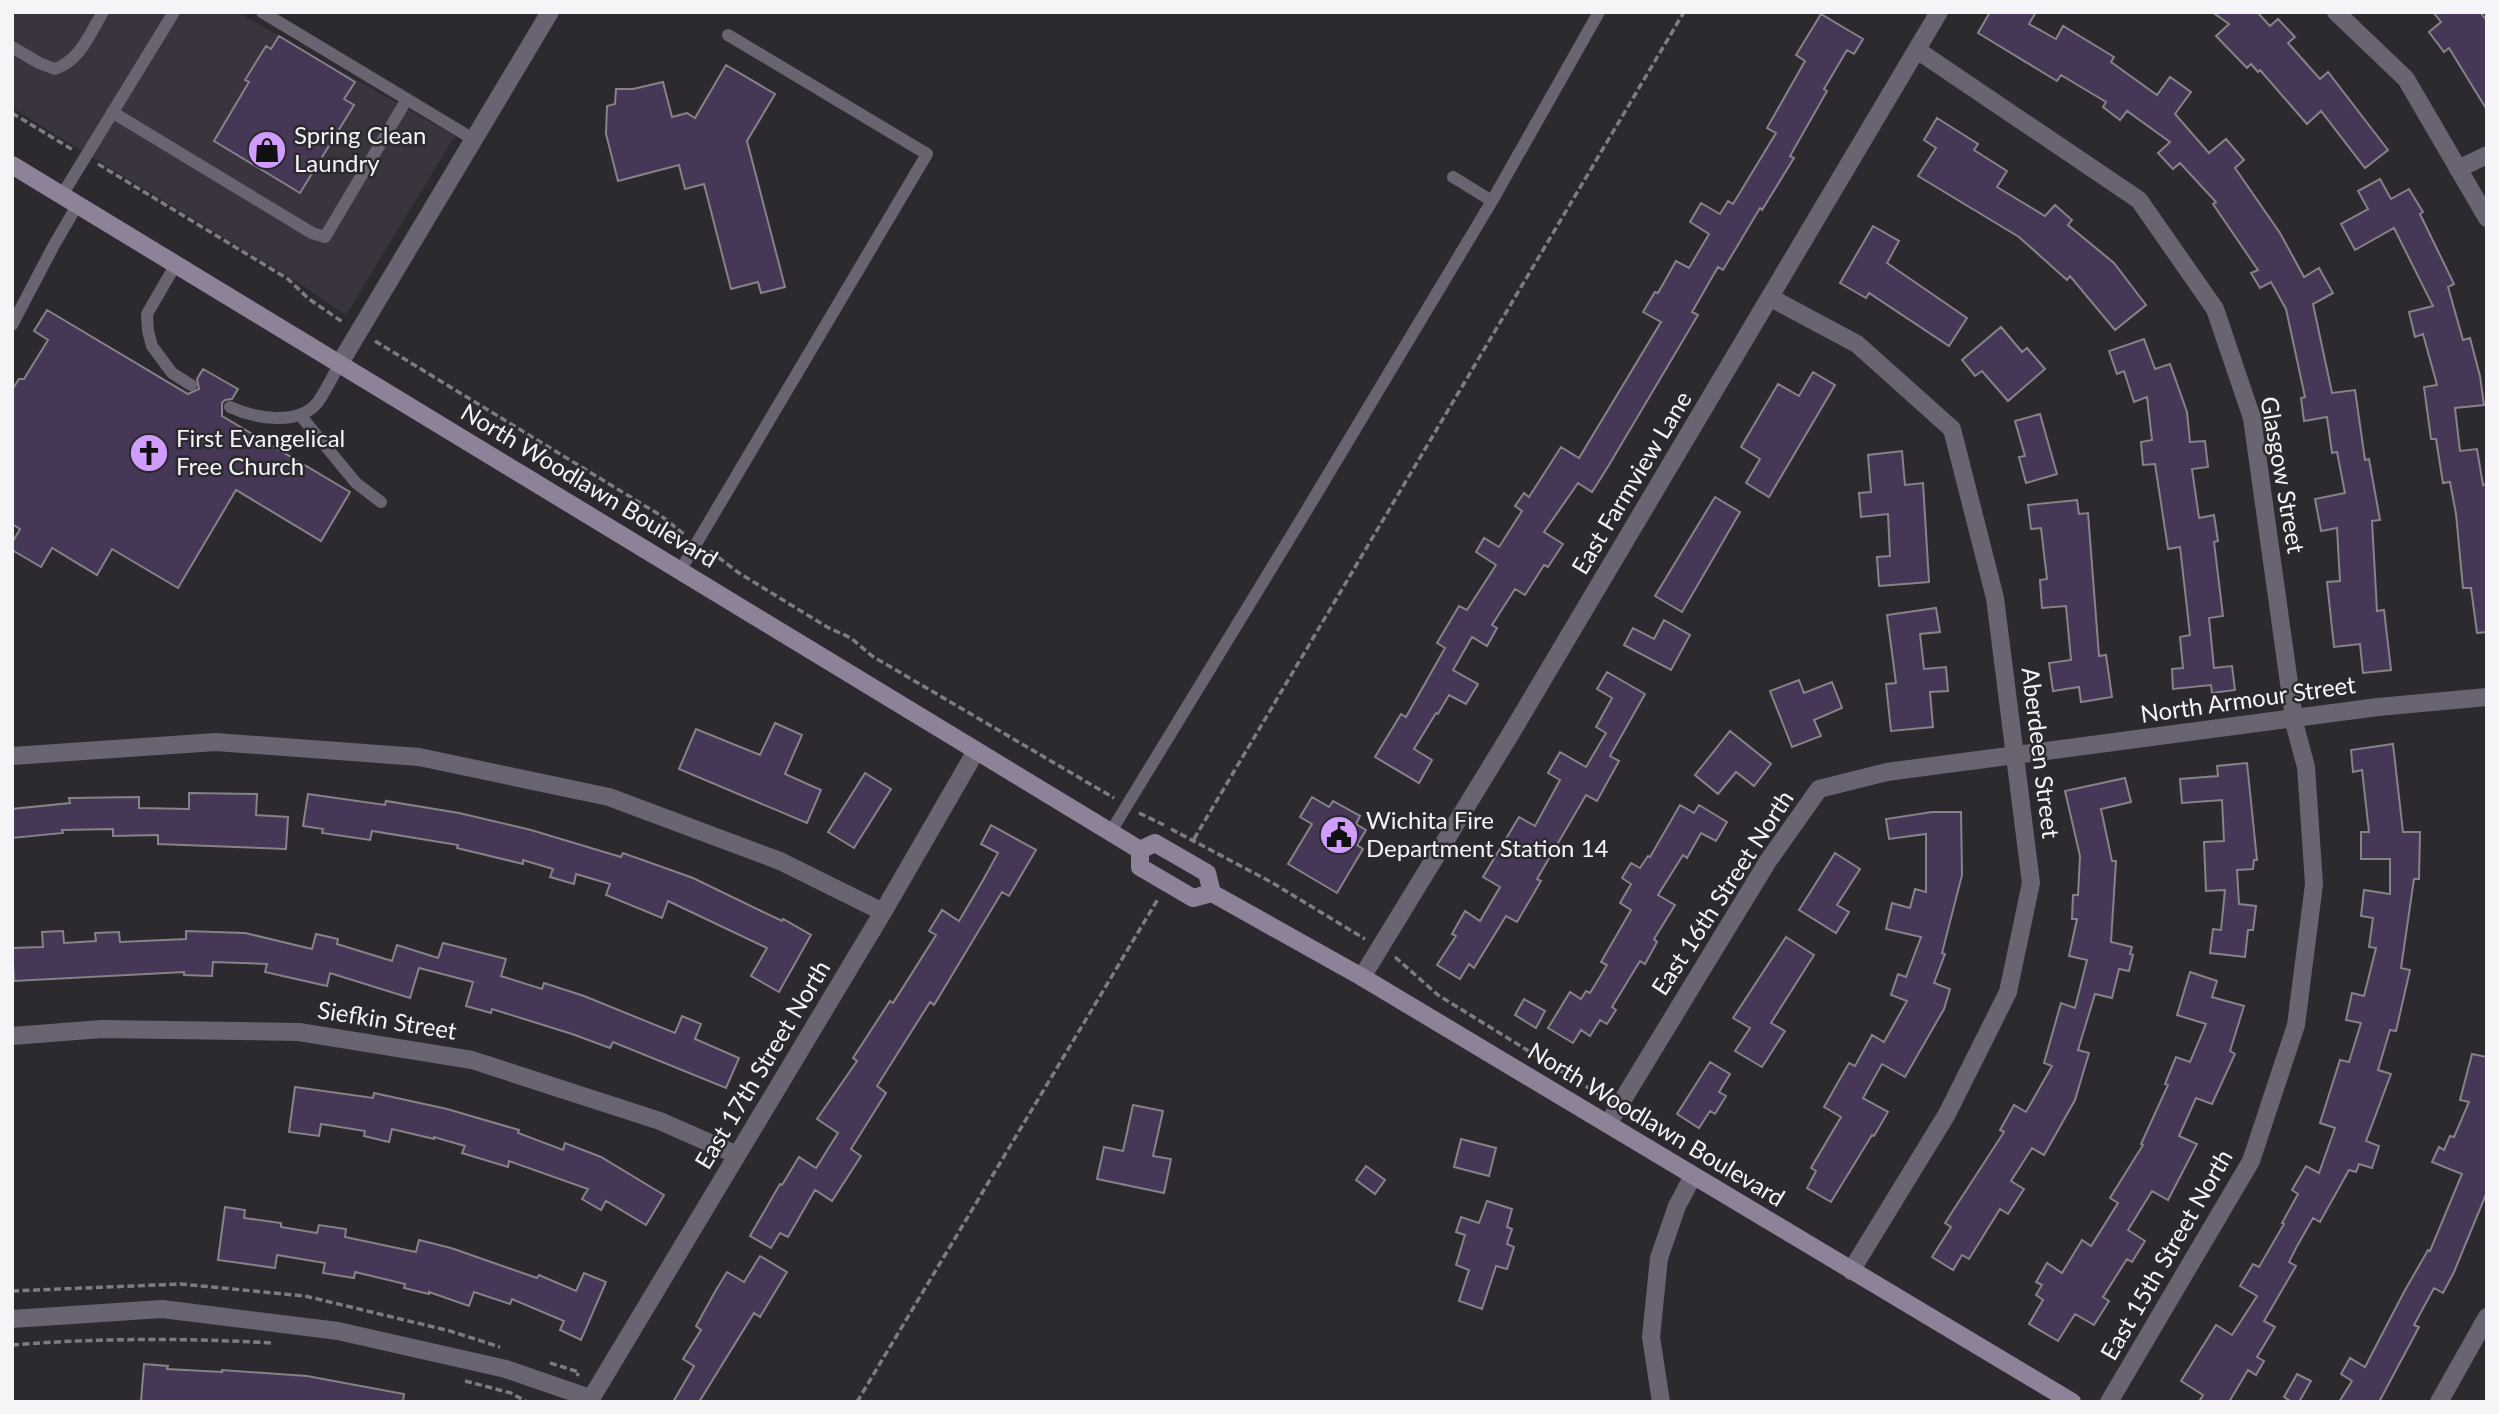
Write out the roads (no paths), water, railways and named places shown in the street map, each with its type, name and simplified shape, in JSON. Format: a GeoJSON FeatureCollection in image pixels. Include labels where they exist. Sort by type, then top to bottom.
{"type":"FeatureCollection","features":[{"type":"Feature","properties":{"kind":"main road","name":"North Woodlawn Boulevard"},"geometry":{"type":"LineString","coordinates":[[12,165],[1140,850]]}},
{"type":"Feature","properties":{"kind":"main road","name":"North Woodlawn Boulevard"},"geometry":{"type":"LineString","coordinates":[[1140,850],[1155,843],[1207,873],[1212,893]]}},
{"type":"Feature","properties":{"kind":"main road","name":"North Woodlawn Boulevard"},"geometry":{"type":"LineString","coordinates":[[1140,850],[1140,867],[1193,898],[1212,893],[1362,977],[2072,1402]]}},
{"type":"Feature","properties":{"kind":"street"},"geometry":{"type":"LineString","coordinates":[[340,363],[550,12]]}},
{"type":"Feature","properties":{"kind":"street","name":"East Farmview Lane"},"geometry":{"type":"LineString","coordinates":[[1362,977],[1510,735],[1940,12]]}},
{"type":"Feature","properties":{"kind":"street"},"geometry":{"type":"LineString","coordinates":[[2336,12],[2406,79],[2487,218]]}},
{"type":"Feature","properties":{"kind":"street","name":"Glasgow Street"},"geometry":{"type":"LineString","coordinates":[[1917,50],[2139,200],[2215,309],[2252,418],[2294,718]]}},
{"type":"Feature","properties":{"kind":"street"},"geometry":{"type":"LineString","coordinates":[[2458,169],[2487,155]]}},
{"type":"Feature","properties":{"kind":"street","name":"Aberdeen Street"},"geometry":{"type":"LineString","coordinates":[[1771,298],[1857,344],[1952,429],[1995,598],[2031,883],[2008,992],[1947,1114],[1851,1271]]}},
{"type":"Feature","properties":{"kind":"street","name":"North Armour Street"},"geometry":{"type":"LineString","coordinates":[[2017,756],[2378,707],[2487,698]]}},
{"type":"Feature","properties":{"kind":"street","name":"East 15th Street North"},"geometry":{"type":"LineString","coordinates":[[2109,1402],[2252,1161],[2296,1025],[2314,884],[2306,766],[2294,718]]}},
{"type":"Feature","properties":{"kind":"street"},"geometry":{"type":"LineString","coordinates":[[12,756],[216,741],[419,757],[609,797],[780,861],[883,912]]}},
{"type":"Feature","properties":{"kind":"street","name":"East 17th Street North"},"geometry":{"type":"LineString","coordinates":[[590,1400],[883,912],[976,751]]}},
{"type":"Feature","properties":{"kind":"street","name":"East 16th Street North"},"geometry":{"type":"LineString","coordinates":[[1608,1124],[1768,861],[1819,789],[1887,772],[2017,756]]}},
{"type":"Feature","properties":{"kind":"street","name":"Siefkin Street"},"geometry":{"type":"LineString","coordinates":[[12,1036],[102,1029],[299,1032],[472,1060],[660,1121],[737,1155]]}},
{"type":"Feature","properties":{"kind":"street"},"geometry":{"type":"LineString","coordinates":[[1661,1402],[1651,1338],[1660,1258],[1676,1206],[1693,1176]]}},
{"type":"Feature","properties":{"kind":"street"},"geometry":{"type":"LineString","coordinates":[[12,1319],[162,1309],[338,1331],[506,1369],[590,1400]]}},
{"type":"Feature","properties":{"kind":"street"},"geometry":{"type":"LineString","coordinates":[[2439,1402],[2487,1317]]}},
{"type":"Feature","properties":{"kind":"lane"},"geometry":{"type":"LineString","coordinates":[[12,47],[38,63],[55,69],[69,64],[103,12]]}},
{"type":"Feature","properties":{"kind":"lane"},"geometry":{"type":"LineString","coordinates":[[12,325],[70,199],[85,157],[174,12]]}},
{"type":"Feature","properties":{"kind":"lane"},"geometry":{"type":"LineString","coordinates":[[262,12],[472,139]]}},
{"type":"Feature","properties":{"kind":"lane"},"geometry":{"type":"LineString","coordinates":[[1110,833],[1492,201],[1599,12]]}},
{"type":"Feature","properties":{"kind":"lane"},"geometry":{"type":"LineString","coordinates":[[680,570],[927,154],[728,35]]}},
{"type":"Feature","properties":{"kind":"lane"},"geometry":{"type":"LineString","coordinates":[[112,112],[312,233],[325,237],[407,99]]}},
{"type":"Feature","properties":{"kind":"lane"},"geometry":{"type":"LineString","coordinates":[[1454,177],[1492,201]]}},
{"type":"Feature","properties":{"kind":"lane"},"geometry":{"type":"LineString","coordinates":[[176,264],[147,314],[148,331],[152,346],[172,373],[191,385]]}},
{"type":"Feature","properties":{"kind":"lane"},"geometry":{"type":"LineString","coordinates":[[230,407],[262,418],[300,415],[316,404],[340,363]]}},
{"type":"Feature","properties":{"kind":"lane"},"geometry":{"type":"LineString","coordinates":[[300,415],[356,483],[381,502]]}},
{"type":"Feature","properties":{"kind":"place","name":"Spring Clean Laundry"},"geometry":{"type":"Point","coordinates":[267,150]}},
{"type":"Feature","properties":{"kind":"place","name":"First Evangelical Free Church"},"geometry":{"type":"Point","coordinates":[149,453]}},
{"type":"Feature","properties":{"kind":"place","name":"Wichita Fire Department Station 14"},"geometry":{"type":"Point","coordinates":[1339,835]}}]}
